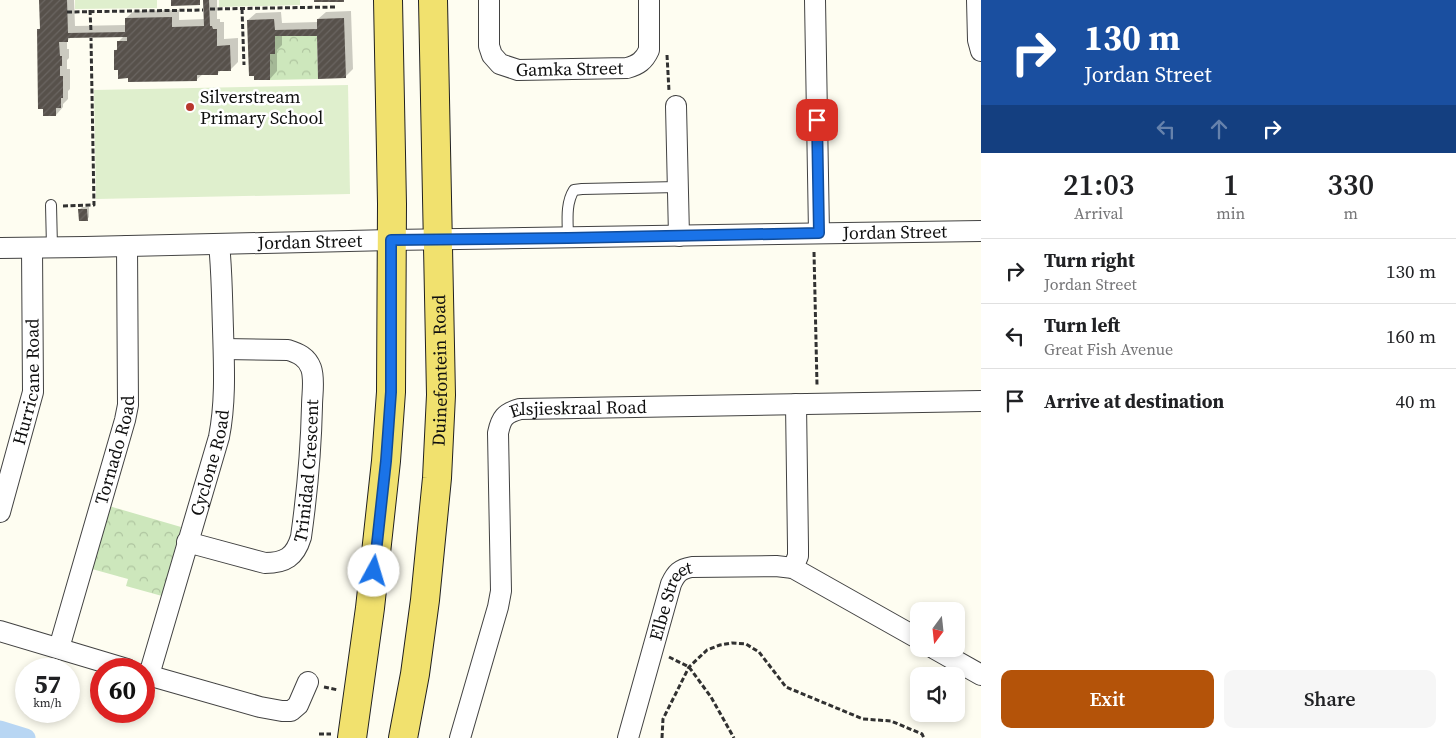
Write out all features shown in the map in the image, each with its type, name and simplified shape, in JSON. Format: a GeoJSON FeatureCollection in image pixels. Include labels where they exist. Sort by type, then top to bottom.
{"type":"FeatureCollection","features":[{"type":"Feature","properties":{"kind":"main road"},"geometry":{"type":"LineString","coordinates":[[343,736],[370,608],[386,461],[391,392],[392,204],[388,0]]}},
{"type":"Feature","properties":{"kind":"main road","name":"Duinefontein Road"},"geometry":{"type":"LineString","coordinates":[[403,738],[415,674],[425,600],[437,478],[441,395],[434,0]]}},
{"type":"Feature","properties":{"kind":"street","name":"Gamka Street"},"geometry":{"type":"LineString","coordinates":[[489,0],[489,46],[492,55],[500,64],[518,70],[627,68],[635,66],[642,62],[649,50],[649,0]]}},
{"type":"Feature","properties":{"kind":"street"},"geometry":{"type":"LineString","coordinates":[[815,0],[817,239]]}},
{"type":"Feature","properties":{"kind":"street"},"geometry":{"type":"LineString","coordinates":[[977,0],[978,40],[981,50]]}},
{"type":"Feature","properties":{"kind":"street"},"geometry":{"type":"LineString","coordinates":[[673,100],[679,236]]}},
{"type":"Feature","properties":{"kind":"street","name":"Jordan Street"},"geometry":{"type":"LineString","coordinates":[[0,248],[679,236],[817,239],[981,231]]}},
{"type":"Feature","properties":{"kind":"street","name":"Cyclone Road"},"geometry":{"type":"LineString","coordinates":[[151,658],[219,437],[222,420],[224,349],[219,244]]}},
{"type":"Feature","properties":{"kind":"street","name":"Tornado Road"},"geometry":{"type":"LineString","coordinates":[[59,648],[128,405],[127,246]]}},
{"type":"Feature","properties":{"kind":"street","name":"Hurricane Road"},"geometry":{"type":"LineString","coordinates":[[0,512],[3,491],[33,392],[42,248]]}},
{"type":"Feature","properties":{"kind":"street","name":"Trinidad Crescent"},"geometry":{"type":"LineString","coordinates":[[187,542],[265,563],[274,563],[286,560],[293,554],[298,547],[301,537],[309,468],[313,375],[311,366],[297,352],[288,350],[224,349]]}},
{"type":"Feature","properties":{"kind":"street","name":"Elsjieskraal Road"},"geometry":{"type":"LineString","coordinates":[[460,738],[498,607],[501,590],[498,433],[503,418],[510,412],[520,409],[981,401]]}},
{"type":"Feature","properties":{"kind":"street"},"geometry":{"type":"LineString","coordinates":[[793,568],[798,556],[796,404]]}},
{"type":"Feature","properties":{"kind":"street","name":"Elbe Street"},"geometry":{"type":"LineString","coordinates":[[628,738],[671,584],[678,572],[692,567],[776,566],[793,568],[910,634]]}},
{"type":"Feature","properties":{"kind":"street"},"geometry":{"type":"LineString","coordinates":[[0,631],[91,658]]}},
{"type":"Feature","properties":{"kind":"street"},"geometry":{"type":"LineString","coordinates":[[951,658],[981,675]]}},
{"type":"Feature","properties":{"kind":"street"},"geometry":{"type":"LineString","coordinates":[[155,677],[260,707],[282,711],[291,711],[298,705],[308,682]]}},
{"type":"Feature","properties":{"kind":"lane"},"geometry":{"type":"LineString","coordinates":[[568,238],[570,196],[574,190],[582,188],[678,187]]}},
{"type":"Feature","properties":{"kind":"lane"},"geometry":{"type":"LineString","coordinates":[[42,248],[51,205]]}},
{"type":"Feature","properties":{"kind":"path"},"geometry":{"type":"LineString","coordinates":[[210,9],[336,7]]}},
{"type":"Feature","properties":{"kind":"path"},"geometry":{"type":"LineString","coordinates":[[242,9],[244,65]]}},
{"type":"Feature","properties":{"kind":"path"},"geometry":{"type":"LineString","coordinates":[[67,12],[204,10]]}},
{"type":"Feature","properties":{"kind":"path"},"geometry":{"type":"LineString","coordinates":[[90,11],[91,32]]}},
{"type":"Feature","properties":{"kind":"path"},"geometry":{"type":"LineString","coordinates":[[51,205],[94,205],[91,38]]}},
{"type":"Feature","properties":{"kind":"path"},"geometry":{"type":"LineString","coordinates":[[667,52],[673,100]]}},
{"type":"Feature","properties":{"kind":"path"},"geometry":{"type":"LineString","coordinates":[[817,239],[817,394]]}},
{"type":"Feature","properties":{"kind":"path"},"geometry":{"type":"LineString","coordinates":[[662,738],[663,719],[689,667],[707,650],[720,645],[732,644],[746,644],[759,652],[786,687],[862,719],[892,721],[922,734],[924,738]]}},
{"type":"Feature","properties":{"kind":"path"},"geometry":{"type":"LineString","coordinates":[[661,655],[670,657],[689,667],[711,697],[734,738]]}},
{"type":"Feature","properties":{"kind":"path"},"geometry":{"type":"LineString","coordinates":[[319,734],[343,736]]}},
{"type":"Feature","properties":{"kind":"green space"},"geometry":{"type":"Polygon","coordinates":[[[75,0],[157,0],[157,8],[75,9],[75,0]]]}},
{"type":"Feature","properties":{"kind":"green space"},"geometry":{"type":"Polygon","coordinates":[[[219,0],[300,0],[300,5],[219,7],[219,0]]]}},
{"type":"Feature","properties":{"kind":"green space"},"geometry":{"type":"Polygon","coordinates":[[[275,36],[317,36],[318,79],[270,80],[270,54],[275,53],[275,36]]]}},
{"type":"Feature","properties":{"kind":"green space"},"geometry":{"type":"Polygon","coordinates":[[[348,85],[350,194],[96,199],[94,90],[348,85]]]}},
{"type":"Feature","properties":{"kind":"green space"},"geometry":{"type":"Polygon","coordinates":[[[109,506],[181,527],[162,596],[126,586],[128,579],[92,569],[109,506]]]}},
{"type":"Feature","properties":{"kind":"building"},"geometry":{"type":"Polygon","coordinates":[[[39,0],[67,0],[68,33],[125,32],[125,18],[172,17],[172,27],[204,26],[203,0],[209,0],[210,26],[213,29],[217,29],[217,46],[230,45],[231,71],[218,71],[218,75],[197,75],[197,81],[128,82],[128,78],[118,79],[118,70],[114,70],[114,50],[117,50],[117,41],[127,41],[127,37],[68,38],[68,42],[59,42],[60,56],[62,56],[60,76],[63,76],[61,108],[56,108],[56,116],[43,116],[43,109],[38,109],[37,29],[40,29],[39,0]]]}},
{"type":"Feature","properties":{"kind":"building"},"geometry":{"type":"Polygon","coordinates":[[[171,0],[200,0],[200,5],[171,6],[171,0]]]}},
{"type":"Feature","properties":{"kind":"building"},"geometry":{"type":"Polygon","coordinates":[[[314,0],[344,0],[344,2],[314,2],[314,0]]]}},
{"type":"Feature","properties":{"kind":"building"},"geometry":{"type":"Polygon","coordinates":[[[344,18],[346,78],[318,79],[317,36],[275,36],[275,54],[270,54],[270,80],[254,80],[254,76],[249,76],[247,20],[274,19],[275,30],[317,29],[317,19],[344,18]]]}},
{"type":"Feature","properties":{"kind":"building"},"geometry":{"type":"Polygon","coordinates":[[[78,209],[87,209],[88,221],[79,221],[78,209]]]}},
{"type":"Feature","properties":{"kind":"waterway"},"geometry":{"type":"LineString","coordinates":[[0,730],[26,738]]}},
{"type":"Feature","properties":{"kind":"place","name":"Silverstream Primary School"},"geometry":{"type":"Point","coordinates":[190,107]}},
{"type":"Feature","properties":{"kind":"route"},"geometry":{"type":"LineString","coordinates":[[374,571],[386,461],[391,392],[391,240],[819,233],[817,120]]}}]}
